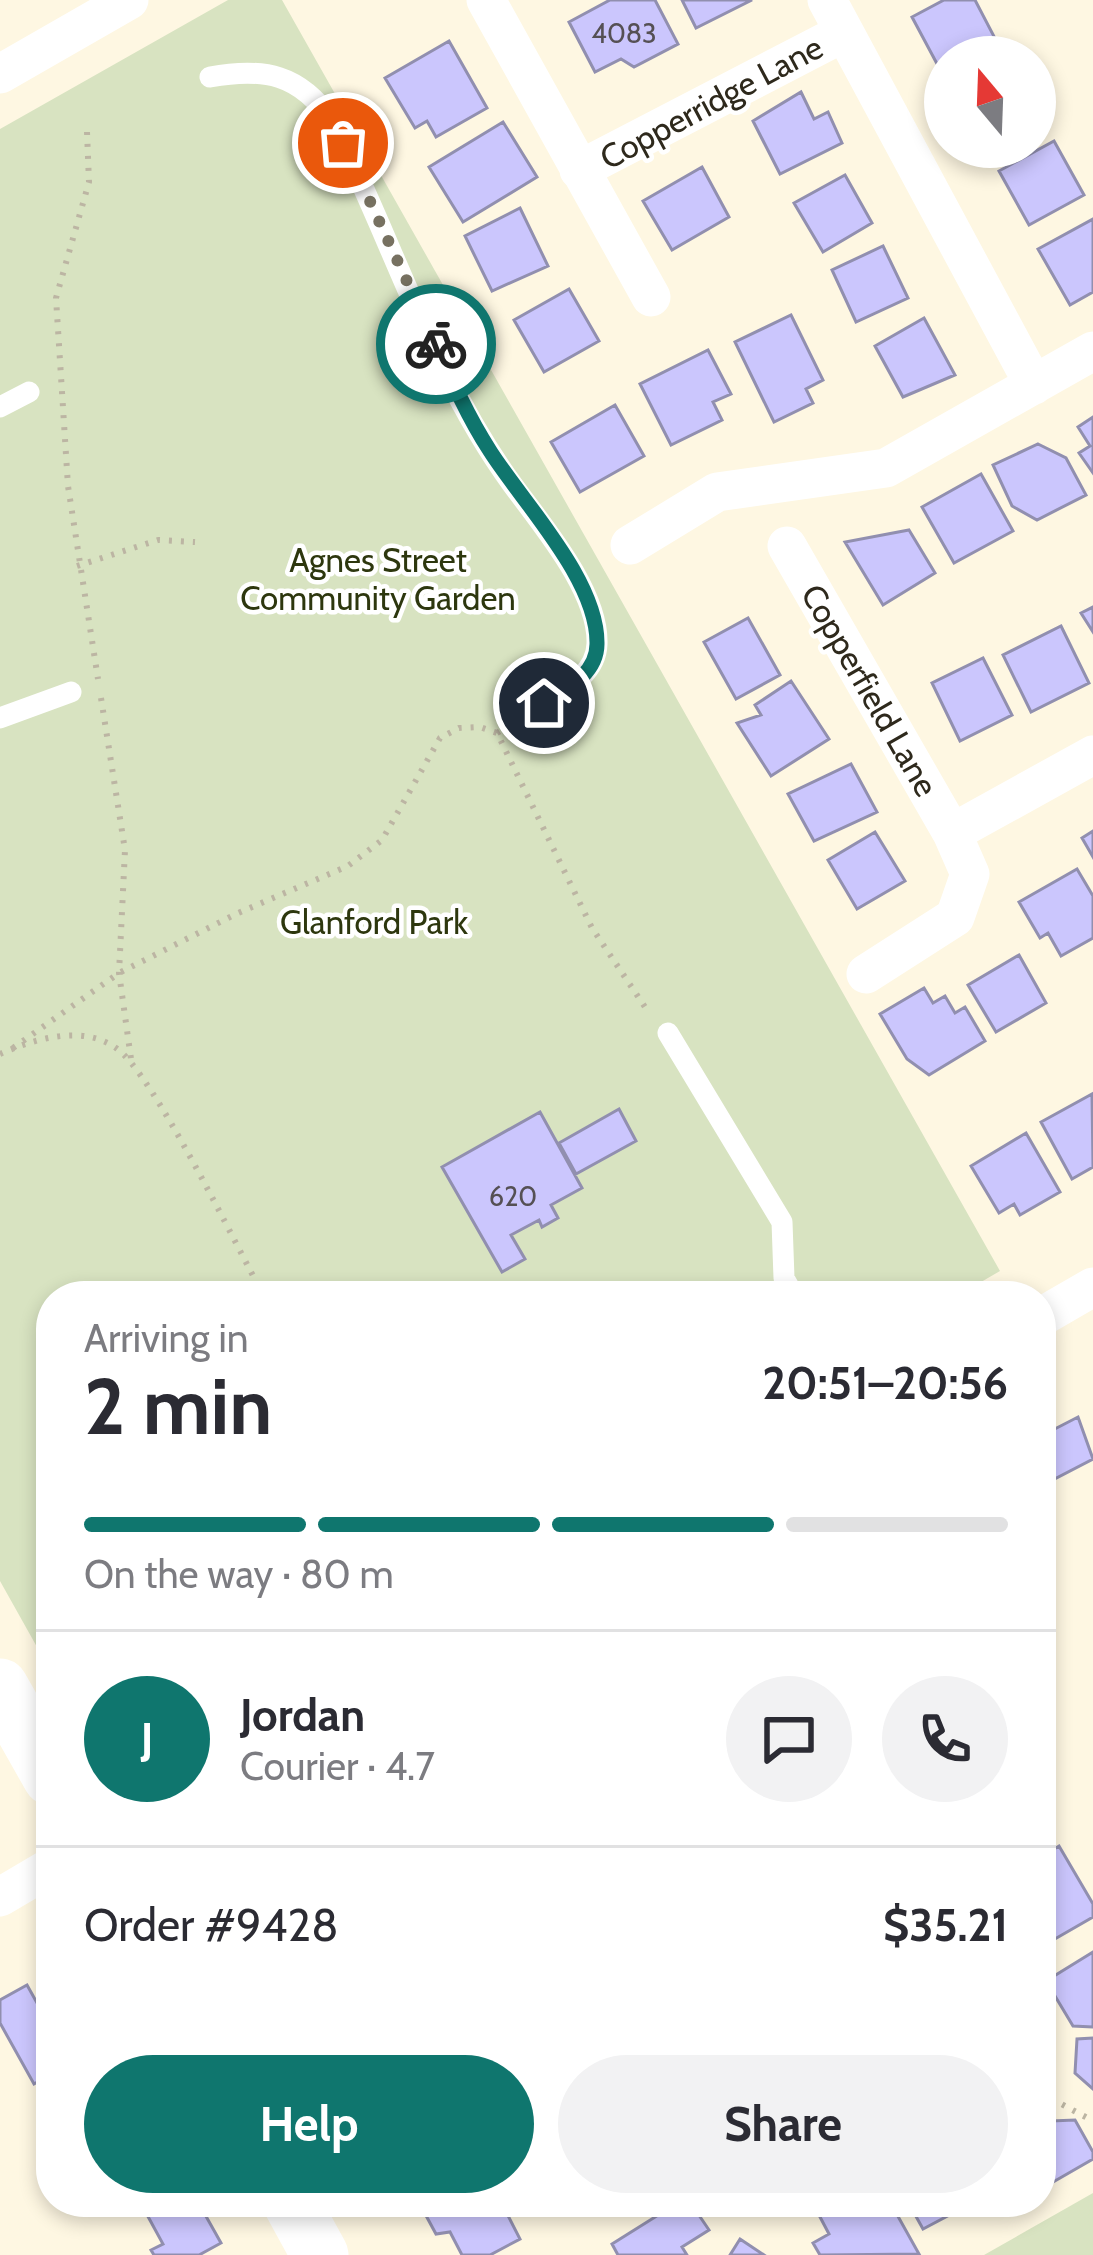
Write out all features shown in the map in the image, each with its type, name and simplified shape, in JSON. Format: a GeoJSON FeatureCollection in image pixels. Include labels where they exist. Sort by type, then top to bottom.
{"type":"FeatureCollection","features":[{"type":"Feature","properties":{"kind":"main road"},"geometry":{"type":"LineString","coordinates":[[0,1687],[36,1751]]}},
{"type":"Feature","properties":{"kind":"main road"},"geometry":{"type":"LineString","coordinates":[[299,2217],[320,2255]]}},
{"type":"Feature","properties":{"kind":"street"},"geometry":{"type":"LineString","coordinates":[[0,74],[129,0]]}},
{"type":"Feature","properties":{"kind":"street","name":"Copperridge Lane"},"geometry":{"type":"LineString","coordinates":[[486,0],[651,297]]}},
{"type":"Feature","properties":{"kind":"street","name":"Copperridge Lane"},"geometry":{"type":"LineString","coordinates":[[579,170],[835,16],[1034,385]]}},
{"type":"Feature","properties":{"kind":"street"},"geometry":{"type":"LineString","coordinates":[[629,545],[717,492],[886,467],[1093,351]]}},
{"type":"Feature","properties":{"kind":"street","name":"Copperfield Lane"},"geometry":{"type":"LineString","coordinates":[[787,546],[952,833],[970,874],[955,917],[866,974]]}},
{"type":"Feature","properties":{"kind":"street","name":"Copperfield Lane"},"geometry":{"type":"LineString","coordinates":[[952,833],[1093,755]]}},
{"type":"Feature","properties":{"kind":"street"},"geometry":{"type":"LineString","coordinates":[[1056,1308],[1093,1287]]}},
{"type":"Feature","properties":{"kind":"street"},"geometry":{"type":"LineString","coordinates":[[0,1897],[36,1877]]}},
{"type":"Feature","properties":{"kind":"lane"},"geometry":{"type":"LineString","coordinates":[[210,77],[277,74],[299,82],[332,121],[469,417],[556,544],[590,610],[597,643],[592,666],[544,703]]}},
{"type":"Feature","properties":{"kind":"lane"},"geometry":{"type":"LineString","coordinates":[[0,407],[29,392]]}},
{"type":"Feature","properties":{"kind":"lane"},"geometry":{"type":"LineString","coordinates":[[0,718],[71,692]]}},
{"type":"Feature","properties":{"kind":"lane"},"geometry":{"type":"LineString","coordinates":[[668,1033],[782,1222],[786,1281]]}},
{"type":"Feature","properties":{"kind":"path"},"geometry":{"type":"LineString","coordinates":[[87,132],[89,182],[56,298],[77,566],[125,850],[119,973],[132,1066]]}},
{"type":"Feature","properties":{"kind":"path"},"geometry":{"type":"LineString","coordinates":[[77,566],[158,540],[195,542]]}},
{"type":"Feature","properties":{"kind":"path"},"geometry":{"type":"LineString","coordinates":[[13,1048],[119,973],[238,913],[348,866],[382,840],[440,738],[459,728],[480,727],[497,734],[573,893],[636,995]]}},
{"type":"Feature","properties":{"kind":"path"},"geometry":{"type":"LineString","coordinates":[[0,1054],[49,1036],[85,1036],[117,1048],[132,1066],[255,1281]]}},
{"type":"Feature","properties":{"kind":"path"},"geometry":{"type":"LineString","coordinates":[[1056,2101],[1093,2121]]}},
{"type":"Feature","properties":{"kind":"green space","name":"Glanford Park"},"geometry":{"type":"Polygon","coordinates":[[[228,0],[282,0],[1000,1271],[983,1281],[36,1281],[36,1645],[0,1581],[0,129],[228,0]]]}},
{"type":"Feature","properties":{"kind":"green space"},"geometry":{"type":"Polygon","coordinates":[[[1093,2193],[1093,2255],[984,2255],[1056,2217],[1093,2193]]]}},
{"type":"Feature","properties":{"kind":"building"},"geometry":{"type":"Polygon","coordinates":[[[610,0],[655,0],[678,44],[634,67],[621,59],[595,72],[569,22],[610,0]]]}},
{"type":"Feature","properties":{"kind":"building"},"geometry":{"type":"Polygon","coordinates":[[[682,0],[752,0],[696,28],[682,0]]]}},
{"type":"Feature","properties":{"kind":"building"},"geometry":{"type":"Polygon","coordinates":[[[944,0],[975,0],[994,36],[924,39],[912,17],[944,0]]]}},
{"type":"Feature","properties":{"kind":"building"},"geometry":{"type":"Polygon","coordinates":[[[449,41],[487,108],[436,137],[427,121],[415,128],[385,78],[449,41]]]}},
{"type":"Feature","properties":{"kind":"building"},"geometry":{"type":"Polygon","coordinates":[[[801,92],[814,119],[828,112],[842,143],[780,174],[753,121],[801,92]]]}},
{"type":"Feature","properties":{"kind":"building"},"geometry":{"type":"Polygon","coordinates":[[[503,122],[537,177],[463,222],[429,167],[503,122]]]}},
{"type":"Feature","properties":{"kind":"building"},"geometry":{"type":"Polygon","coordinates":[[[1056,145],[1084,195],[1029,225],[999,171],[1056,168],[1056,145]]]}},
{"type":"Feature","properties":{"kind":"building"},"geometry":{"type":"Polygon","coordinates":[[[702,167],[729,217],[672,250],[643,201],[702,167]]]}},
{"type":"Feature","properties":{"kind":"building"},"geometry":{"type":"Polygon","coordinates":[[[845,175],[872,223],[823,252],[794,203],[845,175]]]}},
{"type":"Feature","properties":{"kind":"building"},"geometry":{"type":"Polygon","coordinates":[[[520,208],[548,266],[492,291],[465,236],[520,208]]]}},
{"type":"Feature","properties":{"kind":"building"},"geometry":{"type":"Polygon","coordinates":[[[1093,219],[1093,292],[1070,305],[1038,249],[1093,219]]]}},
{"type":"Feature","properties":{"kind":"building"},"geometry":{"type":"Polygon","coordinates":[[[883,246],[908,298],[856,322],[832,270],[883,246]]]}},
{"type":"Feature","properties":{"kind":"building"},"geometry":{"type":"Polygon","coordinates":[[[569,289],[599,341],[544,372],[514,320],[569,289]]]}},
{"type":"Feature","properties":{"kind":"building"},"geometry":{"type":"Polygon","coordinates":[[[791,315],[823,380],[806,389],[813,403],[774,422],[735,342],[791,315]]]}},
{"type":"Feature","properties":{"kind":"building"},"geometry":{"type":"Polygon","coordinates":[[[924,318],[955,375],[903,397],[875,346],[924,318]]]}},
{"type":"Feature","properties":{"kind":"building"},"geometry":{"type":"Polygon","coordinates":[[[708,350],[731,394],[713,402],[722,420],[671,445],[640,384],[708,350]]]}},
{"type":"Feature","properties":{"kind":"building"},"geometry":{"type":"Polygon","coordinates":[[[615,405],[644,456],[580,492],[551,442],[615,405]]]}},
{"type":"Feature","properties":{"kind":"building"},"geometry":{"type":"Polygon","coordinates":[[[1093,417],[1093,473],[1079,453],[1090,446],[1078,427],[1093,417]]]}},
{"type":"Feature","properties":{"kind":"building"},"geometry":{"type":"Polygon","coordinates":[[[1038,444],[1066,458],[1086,495],[1037,520],[1012,506],[993,465],[1038,444]]]}},
{"type":"Feature","properties":{"kind":"building"},"geometry":{"type":"Polygon","coordinates":[[[981,474],[1013,531],[954,563],[922,507],[981,474]]]}},
{"type":"Feature","properties":{"kind":"building"},"geometry":{"type":"Polygon","coordinates":[[[909,530],[935,573],[883,605],[845,542],[909,530]]]}},
{"type":"Feature","properties":{"kind":"building"},"geometry":{"type":"Polygon","coordinates":[[[1093,607],[1093,632],[1081,613],[1093,607]]]}},
{"type":"Feature","properties":{"kind":"building"},"geometry":{"type":"Polygon","coordinates":[[[748,618],[780,675],[736,699],[704,642],[748,618]]]}},
{"type":"Feature","properties":{"kind":"building"},"geometry":{"type":"Polygon","coordinates":[[[1061,626],[1089,683],[1031,712],[1003,655],[1061,626]]]}},
{"type":"Feature","properties":{"kind":"building"},"geometry":{"type":"Polygon","coordinates":[[[983,658],[1012,715],[960,741],[932,683],[983,658]]]}},
{"type":"Feature","properties":{"kind":"building"},"geometry":{"type":"Polygon","coordinates":[[[791,681],[829,739],[771,776],[737,723],[761,715],[755,705],[791,681]]]}},
{"type":"Feature","properties":{"kind":"building"},"geometry":{"type":"Polygon","coordinates":[[[851,764],[877,812],[814,841],[788,794],[851,764]]]}},
{"type":"Feature","properties":{"kind":"building"},"geometry":{"type":"Polygon","coordinates":[[[1093,831],[1093,857],[1082,838],[1093,831]]]}},
{"type":"Feature","properties":{"kind":"building"},"geometry":{"type":"Polygon","coordinates":[[[875,832],[905,881],[857,909],[828,860],[875,832]]]}},
{"type":"Feature","properties":{"kind":"building"},"geometry":{"type":"Polygon","coordinates":[[[1077,869],[1093,896],[1093,938],[1061,956],[1048,933],[1040,938],[1019,902],[1077,869]]]}},
{"type":"Feature","properties":{"kind":"building"},"geometry":{"type":"Polygon","coordinates":[[[1019,955],[1046,1003],[996,1032],[968,985],[1019,955]]]}},
{"type":"Feature","properties":{"kind":"building"},"geometry":{"type":"Polygon","coordinates":[[[924,988],[933,1003],[945,996],[955,1013],[965,1007],[985,1041],[929,1075],[907,1059],[880,1014],[924,988]]]}},
{"type":"Feature","properties":{"kind":"building"},"geometry":{"type":"Polygon","coordinates":[[[1092,1094],[1093,1167],[1072,1179],[1041,1122],[1092,1094]]]}},
{"type":"Feature","properties":{"kind":"building"},"geometry":{"type":"Polygon","coordinates":[[[619,1109],[636,1141],[576,1174],[559,1143],[619,1109]]]}},
{"type":"Feature","properties":{"kind":"building"},"geometry":{"type":"Polygon","coordinates":[[[540,1112],[582,1188],[551,1205],[558,1218],[542,1227],[539,1220],[511,1235],[525,1259],[502,1272],[442,1167],[540,1112]]]}},
{"type":"Feature","properties":{"kind":"building"},"geometry":{"type":"Polygon","coordinates":[[[1026,1133],[1060,1192],[1020,1215],[1014,1204],[999,1213],[971,1166],[1026,1133]]]}},
{"type":"Feature","properties":{"kind":"building"},"geometry":{"type":"Polygon","coordinates":[[[1078,1417],[1093,1459],[1056,1478],[1056,1428],[1078,1417]]]}},
{"type":"Feature","properties":{"kind":"building"},"geometry":{"type":"Polygon","coordinates":[[[1056,1848],[1093,1904],[1093,1917],[1056,1938],[1056,1848]]]}},
{"type":"Feature","properties":{"kind":"building"},"geometry":{"type":"Polygon","coordinates":[[[1093,1952],[1093,2027],[1073,2026],[1056,1998],[1056,1975],[1093,1952]]]}},
{"type":"Feature","properties":{"kind":"building"},"geometry":{"type":"Polygon","coordinates":[[[27,1985],[36,2001],[34,2084],[0,2023],[0,2000],[27,1985]]]}},
{"type":"Feature","properties":{"kind":"building"},"geometry":{"type":"Polygon","coordinates":[[[1093,2038],[1093,2089],[1075,2073],[1077,2039],[1093,2038]]]}},
{"type":"Feature","properties":{"kind":"building"},"geometry":{"type":"Polygon","coordinates":[[[1075,2120],[1093,2159],[1056,2180],[1056,2121],[1075,2120]]]}},
{"type":"Feature","properties":{"kind":"building"},"geometry":{"type":"Polygon","coordinates":[[[148,2217],[206,2217],[221,2243],[199,2255],[154,2255],[151,2250],[163,2244],[148,2217]]]}},
{"type":"Feature","properties":{"kind":"building"},"geometry":{"type":"Polygon","coordinates":[[[427,2217],[509,2217],[520,2239],[490,2255],[462,2255],[450,2232],[436,2234],[427,2217]]]}},
{"type":"Feature","properties":{"kind":"building"},"geometry":{"type":"Polygon","coordinates":[[[655,2217],[700,2217],[709,2230],[682,2247],[687,2255],[618,2255],[612,2244],[655,2217]]]}},
{"type":"Feature","properties":{"kind":"building"},"geometry":{"type":"Polygon","coordinates":[[[820,2217],[898,2217],[919,2254],[820,2255],[813,2243],[829,2234],[820,2217]]]}},
{"type":"Feature","properties":{"kind":"building"},"geometry":{"type":"Polygon","coordinates":[[[916,2217],[946,2217],[923,2229],[916,2217]]]}},
{"type":"Feature","properties":{"kind":"building"},"geometry":{"type":"Polygon","coordinates":[[[740,2239],[764,2255],[730,2255],[740,2239]]]}},
{"type":"Feature","properties":{"kind":"way so far"},"geometry":{"type":"LineString","coordinates":[[343,143],[436,344]]}},
{"type":"Feature","properties":{"kind":"route"},"geometry":{"type":"LineString","coordinates":[[436,344],[469,417],[546,527],[590,610],[597,643],[592,666],[544,703]]}},
{"type":"Feature","properties":{"kind":"park label","name":"Agnes Street Community Garden"},"geometry":{"type":"Point","coordinates":[378,579]}}]}
